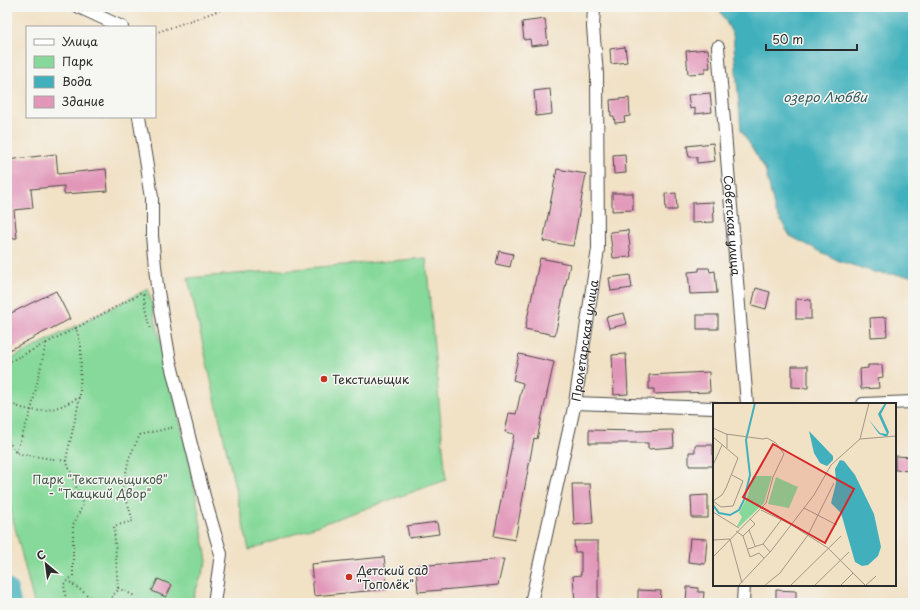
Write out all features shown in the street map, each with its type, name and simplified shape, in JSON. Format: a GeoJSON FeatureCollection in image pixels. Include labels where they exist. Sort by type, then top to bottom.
{"type":"FeatureCollection","features":[{"type":"Feature","properties":{"kind":"street"},"geometry":{"type":"LineString","coordinates":[[79,7],[120,26]]}},
{"type":"Feature","properties":{"kind":"street","name":"Пролетарская улица"},"geometry":{"type":"LineString","coordinates":[[531,603],[575,403],[598,249],[597,74],[593,27],[594,7]]}},
{"type":"Feature","properties":{"kind":"street","name":"Советская улица"},"geometry":{"type":"LineString","coordinates":[[718,46],[747,403]]}},
{"type":"Feature","properties":{"kind":"street"},"geometry":{"type":"LineString","coordinates":[[139,118],[152,197],[152,236],[159,296],[170,361],[221,554],[214,603]]}},
{"type":"Feature","properties":{"kind":"street"},"geometry":{"type":"LineString","coordinates":[[888,403],[913,402]]}},
{"type":"Feature","properties":{"kind":"street"},"geometry":{"type":"LineString","coordinates":[[575,403],[713,408]]}},
{"type":"Feature","properties":{"kind":"street"},"geometry":{"type":"LineString","coordinates":[[743,603],[744,586]]}},
{"type":"Feature","properties":{"kind":"path"},"geometry":{"type":"LineString","coordinates":[[156,33],[230,7]]}},
{"type":"Feature","properties":{"kind":"path"},"geometry":{"type":"LineString","coordinates":[[7,363],[140,294],[159,296]]}},
{"type":"Feature","properties":{"kind":"path"},"geometry":{"type":"LineString","coordinates":[[143,295],[152,333]]}},
{"type":"Feature","properties":{"kind":"path"},"geometry":{"type":"LineString","coordinates":[[66,603],[64,584],[73,576],[73,525],[83,505],[67,461],[80,397],[81,346],[76,328]]}},
{"type":"Feature","properties":{"kind":"path"},"geometry":{"type":"LineString","coordinates":[[16,452],[30,411],[46,343]]}},
{"type":"Feature","properties":{"kind":"path"},"geometry":{"type":"LineString","coordinates":[[7,402],[30,411],[45,411],[56,409],[80,397]]}},
{"type":"Feature","properties":{"kind":"path"},"geometry":{"type":"LineString","coordinates":[[106,603],[118,588],[114,526],[133,521],[123,488],[129,458],[140,436],[175,427],[173,420]]}},
{"type":"Feature","properties":{"kind":"path"},"geometry":{"type":"LineString","coordinates":[[7,437],[14,451],[16,452],[59,461],[67,461]]}},
{"type":"Feature","properties":{"kind":"path"},"geometry":{"type":"LineString","coordinates":[[67,580],[98,603]]}},
{"type":"Feature","properties":{"kind":"path"},"geometry":{"type":"LineString","coordinates":[[118,588],[135,596]]}},
{"type":"Feature","properties":{"kind":"green space","name":"Текстильщик"},"geometry":{"type":"Polygon","coordinates":[[[426,258],[446,480],[249,550],[188,278],[426,258]]]}},
{"type":"Feature","properties":{"kind":"green space","name":"Парк \"Текстильщиков\" - \"Ткацкий Двор\""},"geometry":{"type":"Polygon","coordinates":[[[148,289],[191,467],[207,561],[191,603],[34,603],[7,496],[7,361],[148,289]]]}},
{"type":"Feature","properties":{"kind":"water","name":"озеро Любви"},"geometry":{"type":"Polygon","coordinates":[[[718,7],[913,7],[913,276],[877,273],[839,261],[790,236],[775,211],[765,169],[741,130],[733,35],[718,7]]]}},
{"type":"Feature","properties":{"kind":"building"},"geometry":{"type":"Polygon","coordinates":[[[545,19],[548,44],[531,46],[530,39],[524,40],[522,22],[545,19]]]}},
{"type":"Feature","properties":{"kind":"building"},"geometry":{"type":"Polygon","coordinates":[[[625,47],[627,62],[611,64],[610,49],[625,47]]]}},
{"type":"Feature","properties":{"kind":"building"},"geometry":{"type":"Polygon","coordinates":[[[708,49],[710,68],[705,68],[705,73],[688,74],[686,51],[708,49]]]}},
{"type":"Feature","properties":{"kind":"building"},"geometry":{"type":"Polygon","coordinates":[[[550,89],[552,114],[536,116],[534,91],[550,89]]]}},
{"type":"Feature","properties":{"kind":"building"},"geometry":{"type":"Polygon","coordinates":[[[710,93],[712,112],[695,114],[695,108],[690,109],[688,95],[710,93]]]}},
{"type":"Feature","properties":{"kind":"building"},"geometry":{"type":"Polygon","coordinates":[[[629,98],[630,116],[624,117],[625,122],[615,123],[614,116],[611,116],[610,100],[629,98]]]}},
{"type":"Feature","properties":{"kind":"building"},"geometry":{"type":"Polygon","coordinates":[[[713,143],[715,161],[697,163],[697,157],[689,157],[687,146],[713,143]]]}},
{"type":"Feature","properties":{"kind":"building"},"geometry":{"type":"Polygon","coordinates":[[[56,154],[58,174],[106,169],[108,191],[64,194],[64,186],[31,189],[33,208],[14,210],[17,238],[7,239],[7,160],[56,154]]]}},
{"type":"Feature","properties":{"kind":"building"},"geometry":{"type":"Polygon","coordinates":[[[625,154],[626,173],[614,174],[613,155],[625,154]]]}},
{"type":"Feature","properties":{"kind":"building"},"geometry":{"type":"Polygon","coordinates":[[[557,169],[586,174],[573,246],[543,241],[557,169]]]}},
{"type":"Feature","properties":{"kind":"building"},"geometry":{"type":"Polygon","coordinates":[[[612,193],[633,193],[633,210],[612,211],[612,193]]]}},
{"type":"Feature","properties":{"kind":"building"},"geometry":{"type":"Polygon","coordinates":[[[676,193],[677,210],[666,210],[665,194],[676,193]]]}},
{"type":"Feature","properties":{"kind":"building"},"geometry":{"type":"Polygon","coordinates":[[[713,202],[714,222],[692,223],[692,203],[713,202]]]}},
{"type":"Feature","properties":{"kind":"building"},"geometry":{"type":"Polygon","coordinates":[[[628,230],[631,257],[613,258],[610,232],[628,230]]]}},
{"type":"Feature","properties":{"kind":"building"},"geometry":{"type":"Polygon","coordinates":[[[499,251],[513,254],[510,267],[496,264],[499,251]]]}},
{"type":"Feature","properties":{"kind":"building"},"geometry":{"type":"Polygon","coordinates":[[[540,258],[570,264],[555,335],[525,329],[540,258]]]}},
{"type":"Feature","properties":{"kind":"building"},"geometry":{"type":"Polygon","coordinates":[[[699,268],[709,268],[710,272],[715,271],[717,293],[690,294],[688,272],[699,271],[699,268]]]}},
{"type":"Feature","properties":{"kind":"building"},"geometry":{"type":"Polygon","coordinates":[[[630,275],[632,288],[611,291],[609,278],[630,275]]]}},
{"type":"Feature","properties":{"kind":"building"},"geometry":{"type":"Polygon","coordinates":[[[756,288],[770,292],[766,309],[752,305],[756,288]]]}},
{"type":"Feature","properties":{"kind":"building"},"geometry":{"type":"Polygon","coordinates":[[[56,291],[70,319],[7,351],[7,315],[56,291]]]}},
{"type":"Feature","properties":{"kind":"building"},"geometry":{"type":"Polygon","coordinates":[[[796,299],[811,300],[811,319],[796,319],[796,299]]]}},
{"type":"Feature","properties":{"kind":"building"},"geometry":{"type":"Polygon","coordinates":[[[624,313],[627,324],[609,328],[606,317],[624,313]]]}},
{"type":"Feature","properties":{"kind":"building"},"geometry":{"type":"Polygon","coordinates":[[[697,315],[718,315],[718,329],[697,329],[697,315]]]}},
{"type":"Feature","properties":{"kind":"building"},"geometry":{"type":"Polygon","coordinates":[[[886,317],[887,336],[871,337],[870,318],[886,317]]]}},
{"type":"Feature","properties":{"kind":"building"},"geometry":{"type":"Polygon","coordinates":[[[519,354],[554,362],[537,439],[534,438],[515,540],[494,536],[514,434],[505,432],[509,413],[516,414],[523,383],[513,380],[519,354]]]}},
{"type":"Feature","properties":{"kind":"building"},"geometry":{"type":"Polygon","coordinates":[[[626,354],[628,394],[614,395],[612,355],[626,354]]]}},
{"type":"Feature","properties":{"kind":"building"},"geometry":{"type":"Polygon","coordinates":[[[868,365],[882,365],[883,377],[878,378],[879,388],[861,389],[860,369],[868,368],[868,365]]]}},
{"type":"Feature","properties":{"kind":"building"},"geometry":{"type":"Polygon","coordinates":[[[792,366],[808,366],[808,388],[792,387],[792,366]]]}},
{"type":"Feature","properties":{"kind":"building"},"geometry":{"type":"Polygon","coordinates":[[[709,372],[710,392],[654,394],[654,389],[649,389],[649,375],[709,372]]]}},
{"type":"Feature","properties":{"kind":"building"},"geometry":{"type":"Polygon","coordinates":[[[589,430],[673,430],[674,447],[648,449],[648,443],[589,443],[589,430]]]}},
{"type":"Feature","properties":{"kind":"building"},"geometry":{"type":"Polygon","coordinates":[[[695,445],[713,445],[713,466],[689,466],[689,452],[695,452],[695,445]]]}},
{"type":"Feature","properties":{"kind":"building"},"geometry":{"type":"Polygon","coordinates":[[[896,456],[913,457],[913,471],[896,470],[896,456]]]}},
{"type":"Feature","properties":{"kind":"building"},"geometry":{"type":"Polygon","coordinates":[[[572,484],[590,484],[593,523],[574,525],[572,484]]]}},
{"type":"Feature","properties":{"kind":"building"},"geometry":{"type":"Polygon","coordinates":[[[708,495],[708,518],[692,518],[691,496],[708,495]]]}},
{"type":"Feature","properties":{"kind":"building"},"geometry":{"type":"Polygon","coordinates":[[[437,522],[439,534],[409,538],[407,526],[437,522]]]}},
{"type":"Feature","properties":{"kind":"building"},"geometry":{"type":"Polygon","coordinates":[[[690,538],[707,539],[705,564],[688,562],[690,538]]]}},
{"type":"Feature","properties":{"kind":"building"},"geometry":{"type":"Polygon","coordinates":[[[574,541],[598,541],[598,603],[575,603],[573,576],[581,575],[581,552],[575,552],[574,541]]]}},
{"type":"Feature","properties":{"kind":"building","name":"Детский сад \"Тополёк\""},"geometry":{"type":"Polygon","coordinates":[[[384,557],[388,589],[314,596],[311,564],[384,557]]]}},
{"type":"Feature","properties":{"kind":"building"},"geometry":{"type":"Polygon","coordinates":[[[504,559],[498,585],[418,592],[416,566],[504,559]]]}},
{"type":"Feature","properties":{"kind":"building"},"geometry":{"type":"Polygon","coordinates":[[[158,579],[172,585],[166,597],[152,591],[158,579]]]}},
{"type":"Feature","properties":{"kind":"building"},"geometry":{"type":"Polygon","coordinates":[[[687,587],[698,588],[698,592],[704,592],[703,603],[686,603],[687,587]]]}},
{"type":"Feature","properties":{"kind":"building"},"geometry":{"type":"Polygon","coordinates":[[[638,590],[661,591],[660,603],[638,603],[638,590]]]}},
{"type":"Feature","properties":{"kind":"building"},"geometry":{"type":"Polygon","coordinates":[[[776,590],[796,591],[796,603],[776,603],[776,590]]]}},
{"type":"Feature","properties":{"kind":"waterway"},"geometry":{"type":"LineString","coordinates":[[7,590],[10,603]]}},
{"type":"Feature","properties":{"kind":"place","name":"Текстильщик"},"geometry":{"type":"Point","coordinates":[324,379]}},
{"type":"Feature","properties":{"kind":"place","name":"Детский сад \"Тополёк\""},"geometry":{"type":"Point","coordinates":[349,577]}}]}
